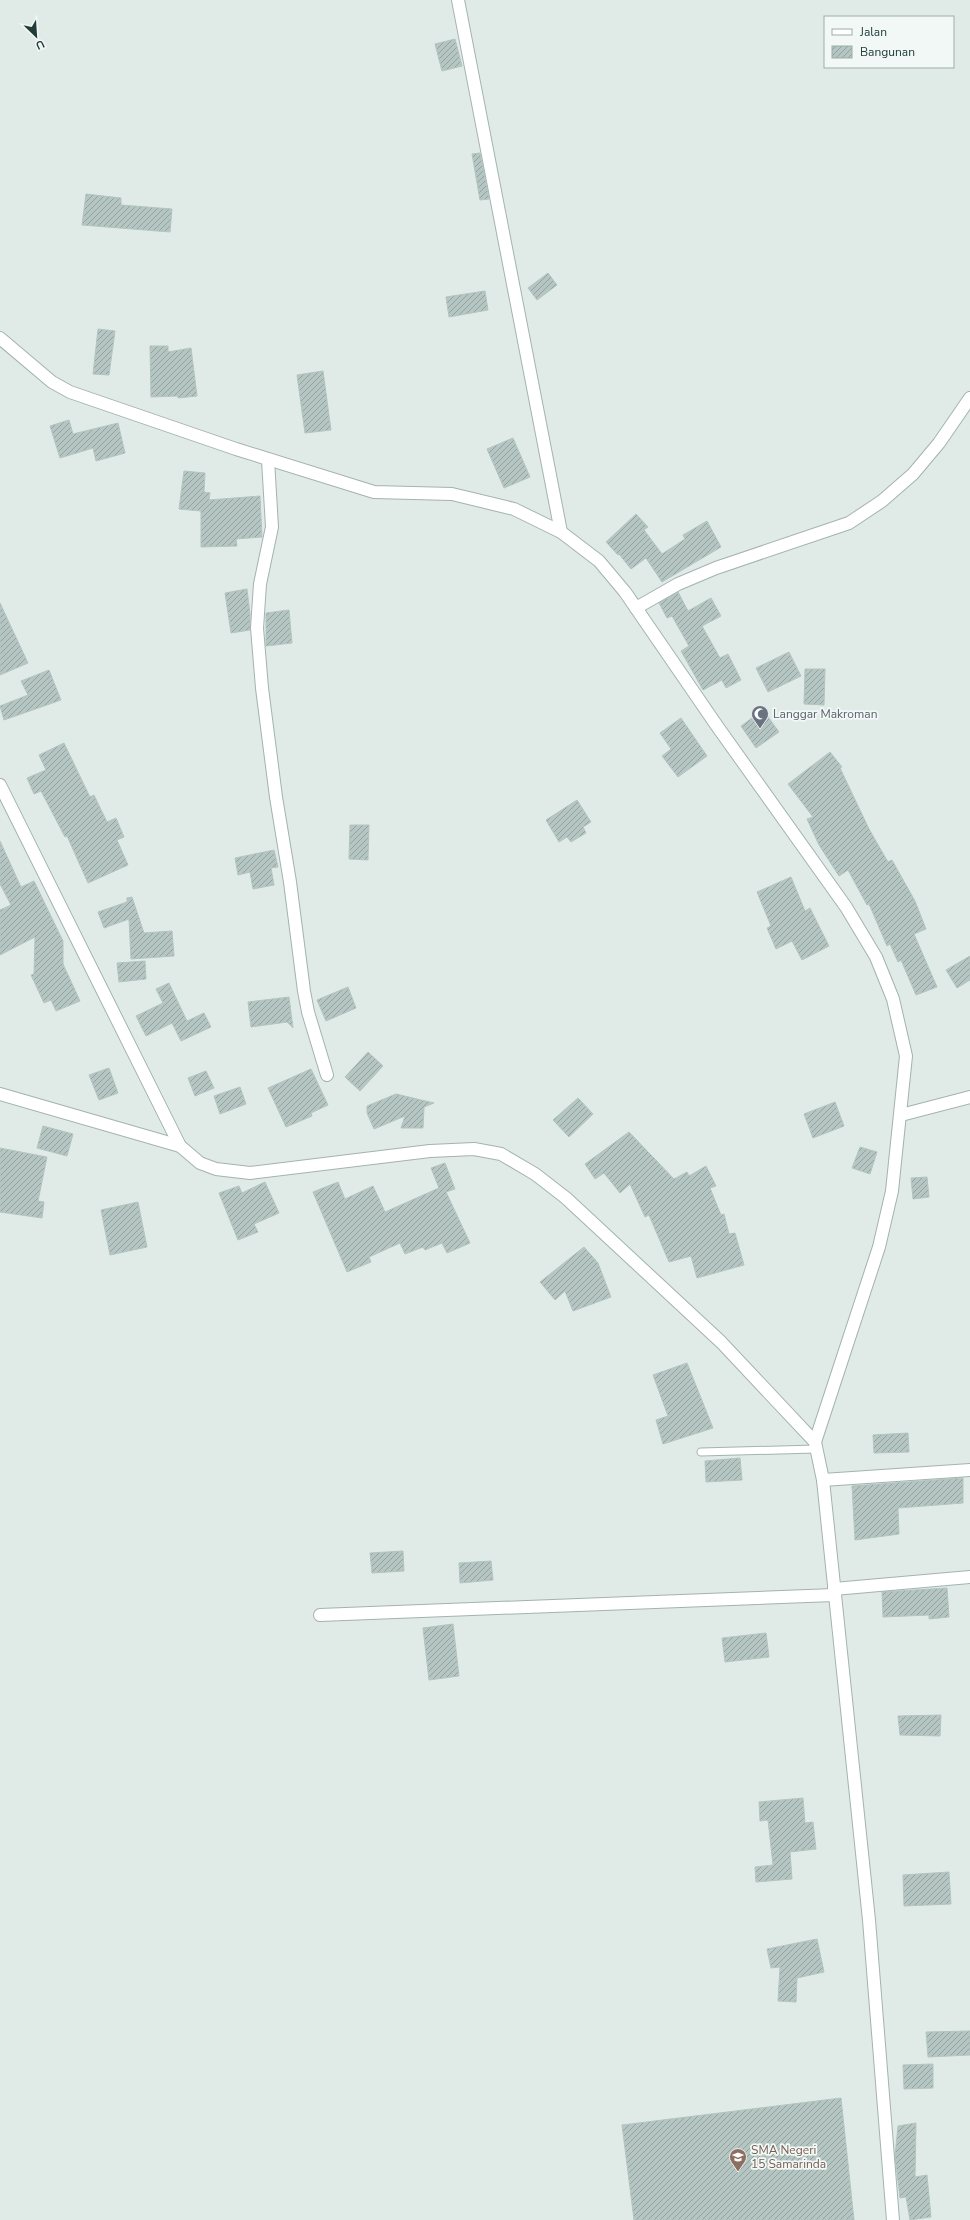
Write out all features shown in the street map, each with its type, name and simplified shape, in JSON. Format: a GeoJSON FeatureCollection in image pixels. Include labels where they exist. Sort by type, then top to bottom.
{"type":"FeatureCollection","features":[{"type":"Feature","properties":{"kind":"street"},"geometry":{"type":"LineString","coordinates":[[458,0],[561,532]]}},
{"type":"Feature","properties":{"kind":"street"},"geometry":{"type":"LineString","coordinates":[[0,338],[52,382],[70,392],[268,460],[374,492],[452,494],[514,509],[561,532],[599,561],[636,608],[717,726],[846,907],[876,957],[893,998],[906,1056],[892,1191],[879,1246],[816,1446],[822,1480],[869,1920],[893,2220]]}},
{"type":"Feature","properties":{"kind":"street"},"geometry":{"type":"LineString","coordinates":[[636,608],[678,584],[716,568],[849,523],[882,501],[913,474],[939,443],[970,398]]}},
{"type":"Feature","properties":{"kind":"street"},"geometry":{"type":"LineString","coordinates":[[268,460],[272,527],[260,584],[258,628],[262,688],[304,991],[308,1012],[326,1075]]}},
{"type":"Feature","properties":{"kind":"street"},"geometry":{"type":"LineString","coordinates":[[2,793],[180,1146],[200,1163],[223,1170],[250,1173],[430,1151],[474,1149],[501,1154],[535,1174],[566,1198],[606,1234],[721,1342],[816,1446]]}},
{"type":"Feature","properties":{"kind":"street"},"geometry":{"type":"LineString","coordinates":[[0,1094],[180,1146]]}},
{"type":"Feature","properties":{"kind":"street"},"geometry":{"type":"LineString","coordinates":[[901,1115],[970,1097]]}},
{"type":"Feature","properties":{"kind":"street"},"geometry":{"type":"LineString","coordinates":[[822,1480],[970,1470]]}},
{"type":"Feature","properties":{"kind":"street"},"geometry":{"type":"LineString","coordinates":[[320,1615],[834,1592],[970,1577]]}},
{"type":"Feature","properties":{"kind":"lane"},"geometry":{"type":"LineString","coordinates":[[701,1452],[816,1446]]}},
{"type":"Feature","properties":{"kind":"building"},"geometry":{"type":"Polygon","coordinates":[[[455,39],[462,66],[442,71],[435,44],[455,39]]]}},
{"type":"Feature","properties":{"kind":"building"},"geometry":{"type":"Polygon","coordinates":[[[480,153],[489,199],[480,200],[472,154],[480,153]]]}},
{"type":"Feature","properties":{"kind":"building"},"geometry":{"type":"Polygon","coordinates":[[[86,194],[121,198],[121,205],[172,209],[170,232],[82,225],[86,194]]]}},
{"type":"Feature","properties":{"kind":"building"},"geometry":{"type":"Polygon","coordinates":[[[548,273],[557,285],[537,300],[528,288],[548,273]]]}},
{"type":"Feature","properties":{"kind":"building"},"geometry":{"type":"Polygon","coordinates":[[[485,291],[488,310],[449,317],[446,297],[485,291]]]}},
{"type":"Feature","properties":{"kind":"building"},"geometry":{"type":"Polygon","coordinates":[[[98,329],[115,331],[109,375],[93,374],[98,329]]]}},
{"type":"Feature","properties":{"kind":"building"},"geometry":{"type":"Polygon","coordinates":[[[150,346],[168,346],[168,352],[191,348],[197,396],[178,398],[178,396],[151,397],[150,346]]]}},
{"type":"Feature","properties":{"kind":"building"},"geometry":{"type":"Polygon","coordinates":[[[323,371],[331,430],[305,433],[297,375],[323,371]]]}},
{"type":"Feature","properties":{"kind":"building"},"geometry":{"type":"Polygon","coordinates":[[[69,420],[73,434],[118,423],[125,453],[96,461],[93,448],[60,458],[50,426],[69,420]]]}},
{"type":"Feature","properties":{"kind":"building"},"geometry":{"type":"Polygon","coordinates":[[[513,438],[530,477],[504,488],[487,449],[513,438]]]}},
{"type":"Feature","properties":{"kind":"building"},"geometry":{"type":"Polygon","coordinates":[[[184,471],[205,473],[204,492],[210,493],[209,500],[260,496],[262,537],[236,539],[237,546],[201,547],[201,511],[179,509],[184,471]]]}},
{"type":"Feature","properties":{"kind":"building"},"geometry":{"type":"Polygon","coordinates":[[[636,514],[648,527],[644,530],[662,554],[685,539],[683,535],[707,521],[721,547],[662,582],[646,558],[631,569],[619,554],[618,555],[606,542],[636,514]]]}},
{"type":"Feature","properties":{"kind":"building"},"geometry":{"type":"Polygon","coordinates":[[[247,589],[250,630],[231,633],[225,593],[247,589]]]}},
{"type":"Feature","properties":{"kind":"building"},"geometry":{"type":"Polygon","coordinates":[[[678,592],[688,611],[711,598],[721,616],[702,626],[720,658],[728,654],[741,680],[726,688],[722,680],[703,690],[681,651],[689,646],[672,616],[667,618],[659,603],[678,592]]]}},
{"type":"Feature","properties":{"kind":"building"},"geometry":{"type":"Polygon","coordinates":[[[0,603],[28,663],[0,675],[0,603]]]}},
{"type":"Feature","properties":{"kind":"building"},"geometry":{"type":"Polygon","coordinates":[[[289,610],[292,643],[266,646],[266,613],[289,610]]]}},
{"type":"Feature","properties":{"kind":"building"},"geometry":{"type":"Polygon","coordinates":[[[789,652],[801,676],[768,692],[756,668],[789,652]]]}},
{"type":"Feature","properties":{"kind":"building"},"geometry":{"type":"Polygon","coordinates":[[[805,669],[825,669],[824,705],[804,704],[805,669]]]}},
{"type":"Feature","properties":{"kind":"building"},"geometry":{"type":"Polygon","coordinates":[[[49,670],[61,700],[4,720],[0,706],[28,695],[21,681],[49,670]]]}},
{"type":"Feature","properties":{"kind":"building","name":"Langgar Makroman"},"geometry":{"type":"Polygon","coordinates":[[[763,710],[779,732],[756,748],[741,726],[763,710]]]}},
{"type":"Feature","properties":{"kind":"building"},"geometry":{"type":"Polygon","coordinates":[[[681,718],[707,756],[678,777],[662,756],[671,749],[660,733],[681,718]]]}},
{"type":"Feature","properties":{"kind":"building"},"geometry":{"type":"Polygon","coordinates":[[[64,743],[90,797],[94,795],[107,822],[116,818],[124,837],[117,840],[128,865],[88,883],[67,836],[65,837],[41,791],[34,794],[27,778],[46,770],[39,755],[64,743]]]}},
{"type":"Feature","properties":{"kind":"building"},"geometry":{"type":"Polygon","coordinates":[[[830,752],[842,767],[840,768],[869,829],[888,862],[892,860],[915,901],[926,929],[914,934],[937,987],[916,995],[901,960],[898,962],[890,944],[887,946],[869,904],[867,905],[848,870],[839,876],[819,845],[807,819],[813,817],[788,784],[830,752]]]}},
{"type":"Feature","properties":{"kind":"building"},"geometry":{"type":"Polygon","coordinates":[[[577,800],[591,822],[583,827],[586,833],[571,842],[567,837],[559,842],[546,820],[577,800]]]}},
{"type":"Feature","properties":{"kind":"building"},"geometry":{"type":"Polygon","coordinates":[[[350,825],[369,825],[368,860],[349,859],[350,825]]]}},
{"type":"Feature","properties":{"kind":"building"},"geometry":{"type":"Polygon","coordinates":[[[0,841],[21,887],[34,881],[63,941],[63,964],[80,1001],[56,1011],[51,1000],[44,1003],[31,975],[34,974],[35,937],[0,955],[0,910],[11,905],[0,884],[0,841]]]}},
{"type":"Feature","properties":{"kind":"building"},"geometry":{"type":"Polygon","coordinates":[[[274,850],[278,867],[271,868],[274,885],[253,889],[250,872],[238,875],[235,858],[274,850]]]}},
{"type":"Feature","properties":{"kind":"building"},"geometry":{"type":"Polygon","coordinates":[[[791,877],[805,911],[810,908],[829,946],[802,960],[792,941],[776,949],[767,928],[771,926],[757,892],[791,877]]]}},
{"type":"Feature","properties":{"kind":"building"},"geometry":{"type":"Polygon","coordinates":[[[132,897],[144,933],[172,931],[174,956],[131,959],[129,919],[104,928],[98,912],[127,902],[127,898],[132,897]]]}},
{"type":"Feature","properties":{"kind":"building"},"geometry":{"type":"Polygon","coordinates":[[[970,956],[970,980],[957,988],[946,970],[970,956]]]}},
{"type":"Feature","properties":{"kind":"building"},"geometry":{"type":"Polygon","coordinates":[[[145,961],[146,979],[119,982],[117,963],[145,961]]]}},
{"type":"Feature","properties":{"kind":"building"},"geometry":{"type":"Polygon","coordinates":[[[169,983],[187,1021],[204,1013],[211,1027],[181,1041],[172,1023],[146,1036],[136,1016],[163,1003],[156,989],[169,983]]]}},
{"type":"Feature","properties":{"kind":"building"},"geometry":{"type":"Polygon","coordinates":[[[348,987],[356,1008],[326,1021],[317,1000],[348,987]]]}},
{"type":"Feature","properties":{"kind":"building"},"geometry":{"type":"Polygon","coordinates":[[[289,997],[293,1028],[287,1022],[251,1027],[248,1002],[289,997]]]}},
{"type":"Feature","properties":{"kind":"building"},"geometry":{"type":"Polygon","coordinates":[[[368,1052],[383,1066],[360,1091],[345,1077],[368,1052]]]}},
{"type":"Feature","properties":{"kind":"building"},"geometry":{"type":"Polygon","coordinates":[[[109,1068],[118,1093],[99,1100],[89,1075],[109,1068]]]}},
{"type":"Feature","properties":{"kind":"building"},"geometry":{"type":"Polygon","coordinates":[[[311,1069],[328,1105],[311,1113],[312,1116],[286,1127],[268,1088],[311,1069]]]}},
{"type":"Feature","properties":{"kind":"building"},"geometry":{"type":"Polygon","coordinates":[[[206,1071],[214,1088],[195,1096],[188,1078],[206,1071]]]}},
{"type":"Feature","properties":{"kind":"building"},"geometry":{"type":"Polygon","coordinates":[[[240,1087],[246,1104],[220,1114],[214,1096],[240,1087]]]}},
{"type":"Feature","properties":{"kind":"building"},"geometry":{"type":"Polygon","coordinates":[[[396,1094],[434,1103],[424,1107],[423,1128],[401,1128],[405,1116],[374,1129],[367,1113],[367,1106],[396,1094]]]}},
{"type":"Feature","properties":{"kind":"building"},"geometry":{"type":"Polygon","coordinates":[[[578,1098],[593,1114],[569,1137],[553,1120],[578,1098]]]}},
{"type":"Feature","properties":{"kind":"building"},"geometry":{"type":"Polygon","coordinates":[[[835,1102],[844,1126],[813,1138],[804,1114],[835,1102]]]}},
{"type":"Feature","properties":{"kind":"building"},"geometry":{"type":"Polygon","coordinates":[[[43,1126],[73,1134],[67,1156],[37,1148],[43,1126]]]}},
{"type":"Feature","properties":{"kind":"building"},"geometry":{"type":"Polygon","coordinates":[[[629,1132],[674,1179],[687,1172],[689,1176],[706,1166],[716,1186],[710,1188],[721,1215],[724,1214],[729,1234],[735,1233],[744,1265],[697,1278],[691,1256],[669,1262],[649,1215],[645,1217],[630,1184],[620,1193],[604,1173],[595,1179],[585,1164],[629,1132]]]}},
{"type":"Feature","properties":{"kind":"building"},"geometry":{"type":"Polygon","coordinates":[[[860,1147],[877,1152],[870,1174],[852,1168],[860,1147]]]}},
{"type":"Feature","properties":{"kind":"building"},"geometry":{"type":"Polygon","coordinates":[[[0,1148],[47,1157],[38,1201],[44,1202],[42,1218],[0,1212],[0,1148]]]}},
{"type":"Feature","properties":{"kind":"building"},"geometry":{"type":"Polygon","coordinates":[[[445,1163],[455,1189],[446,1192],[470,1243],[447,1253],[442,1243],[425,1250],[423,1247],[405,1254],[400,1243],[369,1257],[371,1262],[347,1272],[313,1192],[338,1182],[345,1199],[373,1186],[385,1212],[439,1188],[431,1168],[445,1163]]]}},
{"type":"Feature","properties":{"kind":"building"},"geometry":{"type":"Polygon","coordinates":[[[927,1177],[929,1197],[913,1199],[911,1178],[927,1177]]]}},
{"type":"Feature","properties":{"kind":"building"},"geometry":{"type":"Polygon","coordinates":[[[265,1182],[279,1213],[254,1224],[258,1232],[238,1240],[219,1193],[239,1186],[242,1193],[265,1182]]]}},
{"type":"Feature","properties":{"kind":"building"},"geometry":{"type":"Polygon","coordinates":[[[138,1202],[147,1247],[110,1255],[101,1210],[138,1202]]]}},
{"type":"Feature","properties":{"kind":"building"},"geometry":{"type":"Polygon","coordinates":[[[584,1247],[598,1263],[611,1297],[573,1311],[565,1291],[555,1300],[540,1282],[584,1247]]]}},
{"type":"Feature","properties":{"kind":"building"},"geometry":{"type":"Polygon","coordinates":[[[687,1363],[713,1428],[663,1444],[656,1420],[668,1416],[653,1375],[687,1363]]]}},
{"type":"Feature","properties":{"kind":"building"},"geometry":{"type":"Polygon","coordinates":[[[908,1433],[909,1452],[874,1453],[873,1435],[908,1433]]]}},
{"type":"Feature","properties":{"kind":"building"},"geometry":{"type":"Polygon","coordinates":[[[740,1458],[742,1480],[706,1482],[705,1461],[740,1458]]]}},
{"type":"Feature","properties":{"kind":"building"},"geometry":{"type":"Polygon","coordinates":[[[963,1478],[963,1503],[898,1508],[899,1534],[855,1540],[852,1486],[963,1478]]]}},
{"type":"Feature","properties":{"kind":"building"},"geometry":{"type":"Polygon","coordinates":[[[403,1551],[404,1571],[372,1573],[370,1553],[403,1551]]]}},
{"type":"Feature","properties":{"kind":"building"},"geometry":{"type":"Polygon","coordinates":[[[491,1561],[493,1580],[460,1583],[459,1563],[491,1561]]]}},
{"type":"Feature","properties":{"kind":"building"},"geometry":{"type":"Polygon","coordinates":[[[947,1588],[949,1617],[929,1619],[929,1615],[883,1617],[882,1592],[947,1588]]]}},
{"type":"Feature","properties":{"kind":"building"},"geometry":{"type":"Polygon","coordinates":[[[453,1624],[459,1676],[429,1680],[423,1628],[453,1624]]]}},
{"type":"Feature","properties":{"kind":"building"},"geometry":{"type":"Polygon","coordinates":[[[766,1633],[769,1657],[725,1662],[722,1638],[766,1633]]]}},
{"type":"Feature","properties":{"kind":"building"},"geometry":{"type":"Polygon","coordinates":[[[941,1715],[940,1736],[900,1735],[898,1716],[941,1715]]]}},
{"type":"Feature","properties":{"kind":"building"},"geometry":{"type":"Polygon","coordinates":[[[803,1798],[805,1823],[813,1822],[816,1849],[790,1852],[792,1879],[756,1882],[755,1867],[773,1865],[768,1820],[760,1821],[759,1802],[803,1798]]]}},
{"type":"Feature","properties":{"kind":"building"},"geometry":{"type":"Polygon","coordinates":[[[949,1872],[951,1904],[904,1906],[903,1875],[949,1872]]]}},
{"type":"Feature","properties":{"kind":"building"},"geometry":{"type":"Polygon","coordinates":[[[817,1939],[824,1972],[797,1978],[796,2002],[778,2001],[780,1967],[771,1968],[767,1949],[817,1939]]]}},
{"type":"Feature","properties":{"kind":"building"},"geometry":{"type":"Polygon","coordinates":[[[970,2031],[970,2055],[928,2057],[926,2032],[970,2031]]]}},
{"type":"Feature","properties":{"kind":"building"},"geometry":{"type":"Polygon","coordinates":[[[933,2064],[933,2088],[904,2089],[903,2065],[933,2064]]]}},
{"type":"Feature","properties":{"kind":"building","name":"SMA Negeri 15 Samarinda"},"geometry":{"type":"Polygon","coordinates":[[[841,2098],[854,2220],[634,2220],[622,2125],[841,2098]]]}},
{"type":"Feature","properties":{"kind":"building"},"geometry":{"type":"Polygon","coordinates":[[[916,2123],[915,2177],[927,2175],[931,2217],[910,2220],[906,2197],[900,2198],[895,2156],[898,2126],[916,2123]]]}},
{"type":"Feature","properties":{"kind":"place","name":"Langgar Makroman"},"geometry":{"type":"Point","coordinates":[760,729]}},
{"type":"Feature","properties":{"kind":"place","name":"SMA Negeri 15 Samarinda"},"geometry":{"type":"Point","coordinates":[738,2172]}}]}
